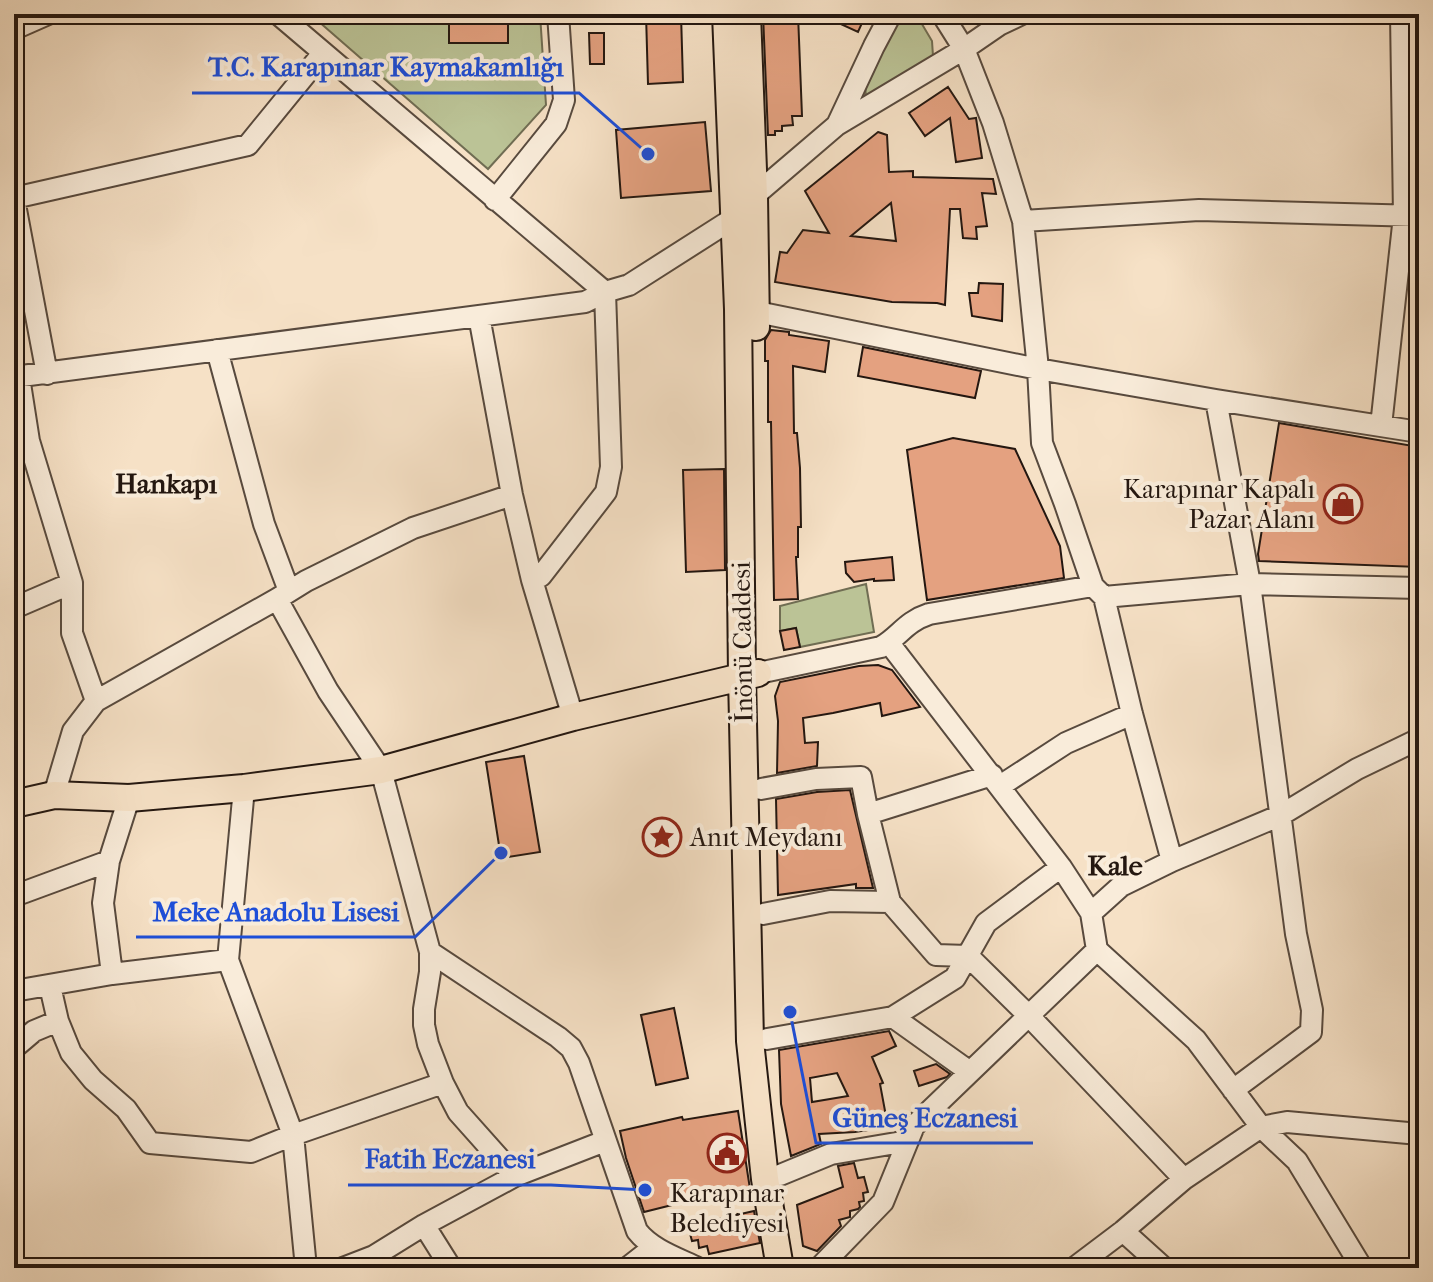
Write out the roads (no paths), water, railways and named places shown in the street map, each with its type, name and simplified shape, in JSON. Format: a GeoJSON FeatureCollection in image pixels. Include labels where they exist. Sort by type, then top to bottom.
{"type":"FeatureCollection","features":[{"type":"Feature","properties":{"kind":"main road","name":"İnönü Caddesi"},"geometry":{"type":"LineString","coordinates":[[726,14],[734,218],[746,310]]}},
{"type":"Feature","properties":{"kind":"main road","name":"İnönü Caddesi"},"geometry":{"type":"LineString","coordinates":[[747,14],[754,196],[746,310],[750,1041],[765,1179],[780,1268]]}},
{"type":"Feature","properties":{"kind":"main road","name":"İnönü Caddesi"},"geometry":{"type":"LineString","coordinates":[[750,674],[761,789],[767,1039],[772,1112],[796,1268]]}},
{"type":"Feature","properties":{"kind":"main road"},"geometry":{"type":"LineString","coordinates":[[14,804],[54,795],[129,798],[244,788],[381,770],[573,717],[750,674]]}},
{"type":"Feature","properties":{"kind":"street"},"geometry":{"type":"LineString","coordinates":[[14,29],[48,14]]}},
{"type":"Feature","properties":{"kind":"street"},"geometry":{"type":"LineString","coordinates":[[278,14],[605,292],[611,467],[606,492],[541,576],[532,580]]}},
{"type":"Feature","properties":{"kind":"street"},"geometry":{"type":"LineString","coordinates":[[495,200],[556,124],[564,100],[558,14]]}},
{"type":"Feature","properties":{"kind":"street"},"geometry":{"type":"LineString","coordinates":[[837,125],[891,14]]}},
{"type":"Feature","properties":{"kind":"street"},"geometry":{"type":"LineString","coordinates":[[942,14],[964,49],[993,123],[1023,221],[1042,443],[1099,592],[1172,861]]}},
{"type":"Feature","properties":{"kind":"street"},"geometry":{"type":"LineString","coordinates":[[96,701],[72,633],[72,583],[29,441],[17,377],[585,302],[629,285],[734,218],[754,196],[837,125],[999,25],[1022,14]]}},
{"type":"Feature","properties":{"kind":"street"},"geometry":{"type":"LineString","coordinates":[[1381,426],[1412,216],[1401,14]]}},
{"type":"Feature","properties":{"kind":"street"},"geometry":{"type":"LineString","coordinates":[[47,374],[14,198],[248,145],[323,53]]}},
{"type":"Feature","properties":{"kind":"street"},"geometry":{"type":"LineString","coordinates":[[1023,221],[1199,210],[1412,216]]}},
{"type":"Feature","properties":{"kind":"street"},"geometry":{"type":"LineString","coordinates":[[746,310],[1038,369],[1419,432]]}},
{"type":"Feature","properties":{"kind":"street"},"geometry":{"type":"LineString","coordinates":[[479,316],[512,495],[532,580],[573,717]]}},
{"type":"Feature","properties":{"kind":"street"},"geometry":{"type":"LineString","coordinates":[[217,350],[283,595],[328,691],[381,770],[430,952],[424,1009],[428,1044],[458,1112],[515,1176]]}},
{"type":"Feature","properties":{"kind":"street"},"geometry":{"type":"LineString","coordinates":[[1216,400],[1250,584],[1296,934],[1312,1010],[1311,1032],[1233,1090]]}},
{"type":"Feature","properties":{"kind":"street"},"geometry":{"type":"LineString","coordinates":[[54,795],[73,731],[96,701],[306,581],[413,528],[512,495]]}},
{"type":"Feature","properties":{"kind":"street"},"geometry":{"type":"LineString","coordinates":[[14,608],[72,583]]}},
{"type":"Feature","properties":{"kind":"street"},"geometry":{"type":"LineString","coordinates":[[750,674],[881,647],[905,626],[929,614],[1099,592],[1250,584],[1419,588]]}},
{"type":"Feature","properties":{"kind":"street"},"geometry":{"type":"LineString","coordinates":[[889,643],[1061,867],[1091,913],[1097,950],[1196,1040],[1261,1127],[1297,1161],[1362,1268]]}},
{"type":"Feature","properties":{"kind":"street"},"geometry":{"type":"LineString","coordinates":[[868,814],[996,780],[1066,743],[1132,714]]}},
{"type":"Feature","properties":{"kind":"street"},"geometry":{"type":"LineString","coordinates":[[1091,913],[1121,886],[1281,815],[1357,769],[1419,739]]}},
{"type":"Feature","properties":{"kind":"street"},"geometry":{"type":"LineString","coordinates":[[761,789],[816,779],[861,777],[890,902],[936,955],[968,956],[1184,1179]]}},
{"type":"Feature","properties":{"kind":"street"},"geometry":{"type":"LineString","coordinates":[[244,788],[228,960],[293,1135],[306,1268]]}},
{"type":"Feature","properties":{"kind":"street"},"geometry":{"type":"LineString","coordinates":[[112,974],[103,903],[109,861],[129,798]]}},
{"type":"Feature","properties":{"kind":"street"},"geometry":{"type":"LineString","coordinates":[[14,896],[109,861]]}},
{"type":"Feature","properties":{"kind":"street"},"geometry":{"type":"LineString","coordinates":[[767,1039],[893,1017],[955,978],[986,923],[1061,867]]}},
{"type":"Feature","properties":{"kind":"street"},"geometry":{"type":"LineString","coordinates":[[763,914],[830,901],[890,902]]}},
{"type":"Feature","properties":{"kind":"street"},"geometry":{"type":"LineString","coordinates":[[819,1268],[883,1202],[914,1126],[1097,950]]}},
{"type":"Feature","properties":{"kind":"street"},"geometry":{"type":"LineString","coordinates":[[430,952],[571,1048],[579,1063],[633,1222],[644,1239],[654,1247],[698,1268]]}},
{"type":"Feature","properties":{"kind":"street"},"geometry":{"type":"LineString","coordinates":[[14,991],[112,974],[228,960]]}},
{"type":"Feature","properties":{"kind":"street"},"geometry":{"type":"LineString","coordinates":[[50,986],[58,1021],[71,1053],[93,1080],[126,1109],[150,1143],[251,1152],[443,1083]]}},
{"type":"Feature","properties":{"kind":"street"},"geometry":{"type":"LineString","coordinates":[[893,1017],[970,1072]]}},
{"type":"Feature","properties":{"kind":"street"},"geometry":{"type":"LineString","coordinates":[[14,1048],[34,1031],[58,1021]]}},
{"type":"Feature","properties":{"kind":"street"},"geometry":{"type":"LineString","coordinates":[[1074,1268],[1184,1179],[1261,1127],[1287,1122],[1419,1134]]}},
{"type":"Feature","properties":{"kind":"street"},"geometry":{"type":"LineString","coordinates":[[343,1268],[374,1256],[515,1176],[605,1141]]}},
{"type":"Feature","properties":{"kind":"street"},"geometry":{"type":"LineString","coordinates":[[780,1175],[831,1154],[908,1141]]}},
{"type":"Feature","properties":{"kind":"street"},"geometry":{"type":"LineString","coordinates":[[424,1225],[451,1268]]}},
{"type":"Feature","properties":{"kind":"street"},"geometry":{"type":"LineString","coordinates":[[1123,1231],[1164,1268]]}},
{"type":"Feature","properties":{"kind":"street"},"geometry":{"type":"LineString","coordinates":[[627,1268],[654,1247]]}},
{"type":"Feature","properties":{"kind":"place","name":"T.C. Karapınar Kaymakamlığı"},"geometry":{"type":"Point","coordinates":[648,154]}},
{"type":"Feature","properties":{"kind":"place","name":"Karapınar Kapalı Pazar Alanı"},"geometry":{"type":"Point","coordinates":[1343,504]}},
{"type":"Feature","properties":{"kind":"place","name":"Anıt Meydanı"},"geometry":{"type":"Point","coordinates":[662,837]}},
{"type":"Feature","properties":{"kind":"place","name":"Meke Anadolu Lisesi"},"geometry":{"type":"Point","coordinates":[501,853]}},
{"type":"Feature","properties":{"kind":"place","name":"Güneş Eczanesi"},"geometry":{"type":"Point","coordinates":[790,1012]}},
{"type":"Feature","properties":{"kind":"place","name":"Karapınar Belediyesi"},"geometry":{"type":"Point","coordinates":[727,1153]}},
{"type":"Feature","properties":{"kind":"place","name":"Fatih Eczanesi"},"geometry":{"type":"Point","coordinates":[645,1190]}},
{"type":"Feature","properties":{"kind":"district","name":"Hankapı"},"geometry":{"type":"Point","coordinates":[166,483]}},
{"type":"Feature","properties":{"kind":"district","name":"Kale"},"geometry":{"type":"Point","coordinates":[1115,865]}}]}
